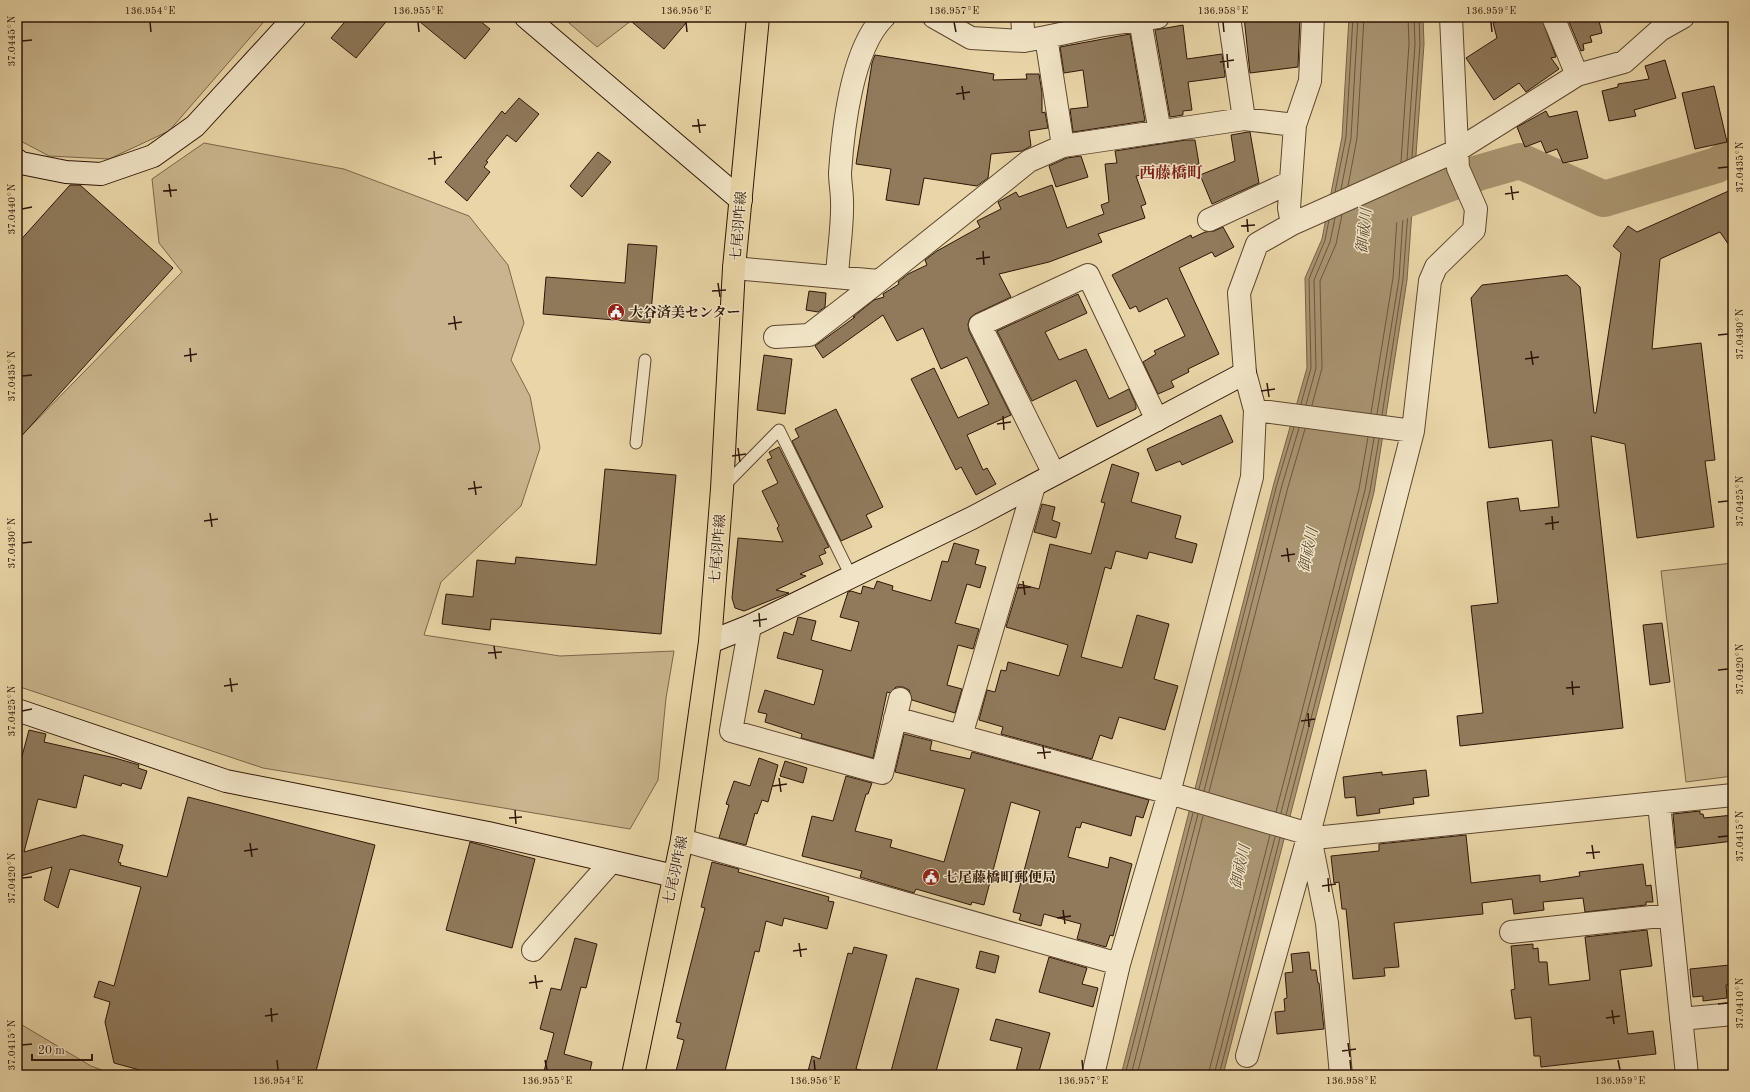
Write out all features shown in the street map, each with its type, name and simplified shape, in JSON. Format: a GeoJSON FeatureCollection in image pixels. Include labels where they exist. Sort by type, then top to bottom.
{"type":"FeatureCollection","features":[{"type":"Feature","properties":{"kind":"main road","name":"七尾羽咋線"},"geometry":{"type":"LineString","coordinates":[[633,1075],[682,840],[710,642],[722,489],[734,268],[758,17]]}},
{"type":"Feature","properties":{"kind":"street"},"geometry":{"type":"LineString","coordinates":[[17,160],[21,163],[66,172],[101,174],[153,156],[195,126],[295,17]]}},
{"type":"Feature","properties":{"kind":"street"},"geometry":{"type":"LineString","coordinates":[[526,17],[741,200]]}},
{"type":"Feature","properties":{"kind":"street"},"geometry":{"type":"LineString","coordinates":[[837,277],[842,201],[840,174],[848,108],[858,64],[874,26],[884,17]]}},
{"type":"Feature","properties":{"kind":"street"},"geometry":{"type":"LineString","coordinates":[[934,17],[971,38],[1024,41],[1046,37],[1105,21],[1149,19],[1160,132]]}},
{"type":"Feature","properties":{"kind":"street"},"geometry":{"type":"LineString","coordinates":[[1022,17],[1024,41]]}},
{"type":"Feature","properties":{"kind":"street"},"geometry":{"type":"LineString","coordinates":[[1229,17],[1244,119]]}},
{"type":"Feature","properties":{"kind":"street"},"geometry":{"type":"LineString","coordinates":[[1292,224],[1289,208],[1295,125],[1310,81],[1313,17]]}},
{"type":"Feature","properties":{"kind":"street"},"geometry":{"type":"LineString","coordinates":[[1247,1056],[1309,834],[1413,431],[1430,281],[1436,267],[1474,230],[1476,209],[1457,160],[1451,17]]}},
{"type":"Feature","properties":{"kind":"street"},"geometry":{"type":"LineString","coordinates":[[1553,17],[1577,75]]}},
{"type":"Feature","properties":{"kind":"street"},"geometry":{"type":"LineString","coordinates":[[1093,1075],[1119,964],[1169,793],[1252,477],[1255,410],[1245,373],[1239,293],[1257,244],[1292,224],[1457,160],[1577,75],[1624,62],[1660,30],[1683,17]]}},
{"type":"Feature","properties":{"kind":"street"},"geometry":{"type":"LineString","coordinates":[[1046,37],[1063,146]]}},
{"type":"Feature","properties":{"kind":"street"},"geometry":{"type":"LineString","coordinates":[[775,337],[809,335],[1029,161],[1063,146],[1244,119],[1295,125]]}},
{"type":"Feature","properties":{"kind":"street"},"geometry":{"type":"LineString","coordinates":[[1209,220],[1291,182]]}},
{"type":"Feature","properties":{"kind":"street"},"geometry":{"type":"LineString","coordinates":[[734,268],[879,281]]}},
{"type":"Feature","properties":{"kind":"street"},"geometry":{"type":"LineString","coordinates":[[1054,474],[980,325],[1088,275],[1157,420]]}},
{"type":"Feature","properties":{"kind":"street"},"geometry":{"type":"LineString","coordinates":[[710,642],[750,626],[1034,486],[1245,373]]}},
{"type":"Feature","properties":{"kind":"street"},"geometry":{"type":"LineString","coordinates":[[1255,410],[1413,431]]}},
{"type":"Feature","properties":{"kind":"street"},"geometry":{"type":"LineString","coordinates":[[961,736],[1034,486]]}},
{"type":"Feature","properties":{"kind":"street"},"geometry":{"type":"LineString","coordinates":[[750,626],[731,731],[882,773],[897,708],[961,736],[1169,793],[1309,834],[1324,836],[1369,833],[1733,795]]}},
{"type":"Feature","properties":{"kind":"street"},"geometry":{"type":"LineString","coordinates":[[17,710],[226,781],[488,833],[674,876]]}},
{"type":"Feature","properties":{"kind":"street"},"geometry":{"type":"LineString","coordinates":[[1658,804],[1687,1075]]}},
{"type":"Feature","properties":{"kind":"street"},"geometry":{"type":"LineString","coordinates":[[1309,834],[1327,922],[1341,1075]]}},
{"type":"Feature","properties":{"kind":"street"},"geometry":{"type":"LineString","coordinates":[[682,840],[1119,964]]}},
{"type":"Feature","properties":{"kind":"street"},"geometry":{"type":"LineString","coordinates":[[533,950],[611,862]]}},
{"type":"Feature","properties":{"kind":"street"},"geometry":{"type":"LineString","coordinates":[[1511,932],[1670,915]]}},
{"type":"Feature","properties":{"kind":"street"},"geometry":{"type":"LineString","coordinates":[[1681,1019],[1733,1014]]}},
{"type":"Feature","properties":{"kind":"lane"},"geometry":{"type":"LineString","coordinates":[[636,443],[644,360]]}},
{"type":"Feature","properties":{"kind":"lane"},"geometry":{"type":"LineString","coordinates":[[722,489],[779,430],[851,576]]}},
{"type":"Feature","properties":{"kind":"shaded area"},"geometry":{"type":"Polygon","coordinates":[[[17,17],[268,17],[169,131],[109,159],[49,156],[17,139],[17,17]]]}},
{"type":"Feature","properties":{"kind":"shaded area"},"geometry":{"type":"Polygon","coordinates":[[[562,17],[636,17],[597,47],[562,17]]]}},
{"type":"Feature","properties":{"kind":"shaded area"},"geometry":{"type":"Polygon","coordinates":[[[204,143],[344,169],[469,216],[508,265],[524,323],[511,360],[530,396],[540,448],[521,506],[441,582],[424,635],[560,656],[674,651],[666,698],[658,780],[630,829],[263,768],[17,686],[17,432],[27,430],[182,272],[159,243],[152,179],[204,143]]]}},
{"type":"Feature","properties":{"kind":"shaded area"},"geometry":{"type":"Polygon","coordinates":[[[1733,563],[1733,776],[1686,782],[1661,571],[1733,563]]]}},
{"type":"Feature","properties":{"kind":"shaded area"},"geometry":{"type":"Polygon","coordinates":[[[17,1022],[91,1066],[115,1075],[17,1075],[17,1022]]]}},
{"type":"Feature","properties":{"kind":"water","name":"御祓川"},"geometry":{"type":"Polygon","coordinates":[[[1349,17],[1423,17],[1424,44],[1407,280],[1374,492],[1223,1075],[1121,1075],[1274,483],[1307,368],[1305,278],[1322,239],[1342,137],[1349,17]]]}},
{"type":"Feature","properties":{"kind":"building"},"geometry":{"type":"Polygon","coordinates":[[[349,17],[390,17],[356,58],[331,38],[349,17]]]}},
{"type":"Feature","properties":{"kind":"building"},"geometry":{"type":"Polygon","coordinates":[[[414,17],[475,17],[490,29],[465,59],[414,17]]]}},
{"type":"Feature","properties":{"kind":"building"},"geometry":{"type":"Polygon","coordinates":[[[626,17],[691,17],[664,49],[626,17]]]}},
{"type":"Feature","properties":{"kind":"building"},"geometry":{"type":"Polygon","coordinates":[[[1244,17],[1300,17],[1298,67],[1250,73],[1244,17]]]}},
{"type":"Feature","properties":{"kind":"building"},"geometry":{"type":"Polygon","coordinates":[[[1514,17],[1541,17],[1556,57],[1551,58],[1559,69],[1526,92],[1519,83],[1494,100],[1466,58],[1497,38],[1493,23],[1514,17]]]}},
{"type":"Feature","properties":{"kind":"building"},"geometry":{"type":"Polygon","coordinates":[[[1567,17],[1598,17],[1602,33],[1590,36],[1592,42],[1583,44],[1584,50],[1581,51],[1567,17]]]}},
{"type":"Feature","properties":{"kind":"building"},"geometry":{"type":"Polygon","coordinates":[[[1183,25],[1187,59],[1222,54],[1225,77],[1188,82],[1192,110],[1183,111],[1183,115],[1170,117],[1155,30],[1183,25]]]}},
{"type":"Feature","properties":{"kind":"building"},"geometry":{"type":"Polygon","coordinates":[[[1130,34],[1145,121],[1073,132],[1070,109],[1088,107],[1083,70],[1064,73],[1060,47],[1130,34]]]}},
{"type":"Feature","properties":{"kind":"building"},"geometry":{"type":"Polygon","coordinates":[[[875,55],[994,74],[993,80],[1027,79],[1026,74],[1039,74],[1042,93],[1042,113],[1045,112],[1048,128],[1029,131],[1031,146],[1022,151],[991,154],[988,178],[977,186],[924,178],[919,205],[886,200],[891,169],[856,164],[872,63],[875,55]]]}},
{"type":"Feature","properties":{"kind":"building"},"geometry":{"type":"Polygon","coordinates":[[[1665,60],[1676,98],[1634,110],[1636,116],[1609,121],[1602,91],[1618,87],[1618,84],[1649,79],[1645,66],[1665,60]]]}},
{"type":"Feature","properties":{"kind":"building"},"geometry":{"type":"Polygon","coordinates":[[[1714,86],[1727,142],[1695,149],[1682,93],[1714,86]]]}},
{"type":"Feature","properties":{"kind":"building"},"geometry":{"type":"Polygon","coordinates":[[[519,98],[539,114],[516,142],[507,135],[486,161],[488,162],[484,167],[490,172],[467,201],[445,182],[502,111],[505,114],[519,98]]]}},
{"type":"Feature","properties":{"kind":"building"},"geometry":{"type":"Polygon","coordinates":[[[1546,111],[1549,117],[1577,111],[1588,158],[1563,163],[1557,149],[1546,153],[1541,141],[1525,147],[1517,127],[1546,111]]]}},
{"type":"Feature","properties":{"kind":"building"},"geometry":{"type":"Polygon","coordinates":[[[1250,132],[1259,183],[1212,204],[1200,175],[1235,161],[1231,135],[1250,132]]]}},
{"type":"Feature","properties":{"kind":"building"},"geometry":{"type":"Polygon","coordinates":[[[1186,140],[1195,140],[1199,164],[1159,170],[1159,172],[1136,176],[1146,204],[1141,206],[1145,218],[1098,234],[1102,242],[1049,262],[999,274],[1011,297],[975,314],[970,318],[968,324],[969,331],[1011,415],[967,435],[983,470],[987,468],[996,484],[976,495],[961,467],[956,470],[911,379],[934,368],[958,418],[989,404],[967,357],[941,369],[923,328],[897,341],[883,315],[823,358],[815,346],[855,317],[853,317],[874,300],[884,297],[883,294],[899,284],[898,282],[908,274],[927,265],[925,260],[937,251],[980,227],[977,221],[1001,209],[998,202],[1016,192],[1019,197],[1052,185],[1067,228],[1104,214],[1101,205],[1109,202],[1105,164],[1117,163],[1115,151],[1186,140]]]}},
{"type":"Feature","properties":{"kind":"building"},"geometry":{"type":"Polygon","coordinates":[[[598,152],[611,162],[582,197],[570,186],[598,152]]]}},
{"type":"Feature","properties":{"kind":"building"},"geometry":{"type":"Polygon","coordinates":[[[1081,156],[1088,177],[1056,187],[1049,166],[1067,158],[1081,156]]]}},
{"type":"Feature","properties":{"kind":"building"},"geometry":{"type":"Polygon","coordinates":[[[70,185],[80,185],[173,268],[17,441],[17,244],[70,185]]]}},
{"type":"Feature","properties":{"kind":"building"},"geometry":{"type":"Polygon","coordinates":[[[1733,189],[1733,251],[1720,232],[1660,259],[1652,349],[1701,343],[1715,460],[1705,461],[1714,527],[1637,538],[1625,444],[1591,436],[1623,728],[1460,746],[1457,716],[1483,713],[1471,606],[1498,603],[1487,502],[1518,498],[1520,511],[1559,507],[1552,440],[1489,448],[1471,298],[1482,285],[1567,275],[1580,287],[1594,413],[1596,413],[1621,253],[1613,246],[1628,226],[1637,232],[1733,189]]]}},
{"type":"Feature","properties":{"kind":"building"},"geometry":{"type":"Polygon","coordinates":[[[1223,227],[1234,247],[1215,257],[1212,252],[1179,268],[1219,354],[1188,369],[1189,372],[1171,381],[1174,387],[1158,394],[1143,362],[1156,354],[1154,351],[1185,336],[1167,298],[1139,312],[1136,306],[1130,309],[1112,275],[1191,235],[1192,238],[1205,232],[1214,231],[1223,227]]]}},
{"type":"Feature","properties":{"kind":"building"},"geometry":{"type":"Polygon","coordinates":[[[628,244],[657,246],[650,323],[543,314],[546,277],[625,283],[628,244]]]}},
{"type":"Feature","properties":{"kind":"building"},"geometry":{"type":"Polygon","coordinates":[[[809,291],[826,293],[825,307],[818,312],[806,310],[809,291]]]}},
{"type":"Feature","properties":{"kind":"building"},"geometry":{"type":"Polygon","coordinates":[[[1078,294],[1087,313],[1045,332],[1059,360],[1086,349],[1109,399],[1129,389],[1136,405],[1136,409],[1097,427],[1076,380],[1032,401],[997,331],[1078,294]]]}},
{"type":"Feature","properties":{"kind":"building"},"geometry":{"type":"Polygon","coordinates":[[[764,355],[792,359],[785,414],[757,410],[764,355]]]}},
{"type":"Feature","properties":{"kind":"building"},"geometry":{"type":"Polygon","coordinates":[[[836,409],[883,507],[866,515],[872,527],[841,541],[792,441],[799,437],[795,429],[836,409]]]}},
{"type":"Feature","properties":{"kind":"building"},"geometry":{"type":"Polygon","coordinates":[[[1221,415],[1233,442],[1182,465],[1180,461],[1156,471],[1147,449],[1221,415]]]}},
{"type":"Feature","properties":{"kind":"building"},"geometry":{"type":"Polygon","coordinates":[[[779,447],[829,547],[824,549],[826,553],[819,556],[823,564],[800,574],[806,576],[776,590],[789,593],[744,611],[735,608],[732,598],[738,538],[783,542],[777,528],[779,526],[762,491],[778,483],[767,460],[772,458],[769,452],[779,447]]]}},
{"type":"Feature","properties":{"kind":"building"},"geometry":{"type":"Polygon","coordinates":[[[1112,464],[1139,473],[1131,502],[1181,516],[1175,538],[1197,544],[1192,563],[1149,552],[1147,559],[1116,551],[1111,569],[1105,567],[1081,657],[1122,668],[1137,615],[1169,624],[1154,679],[1178,686],[1165,730],[1119,717],[1112,739],[1100,735],[1092,759],[1001,734],[1003,727],[979,720],[987,690],[995,692],[1001,670],[1006,671],[1008,662],[1059,676],[1068,645],[1006,627],[1019,584],[1039,589],[1050,544],[1091,554],[1105,503],[1101,502],[1112,464]]]}},
{"type":"Feature","properties":{"kind":"building"},"geometry":{"type":"Polygon","coordinates":[[[605,469],[676,475],[661,634],[491,619],[490,630],[442,624],[446,594],[473,597],[477,560],[515,564],[516,557],[596,565],[605,469]]]}},
{"type":"Feature","properties":{"kind":"building"},"geometry":{"type":"Polygon","coordinates":[[[1042,504],[1055,507],[1052,520],[1060,523],[1056,538],[1034,532],[1042,504]]]}},
{"type":"Feature","properties":{"kind":"building"},"geometry":{"type":"Polygon","coordinates":[[[954,543],[979,550],[975,564],[986,567],[980,588],[967,584],[955,623],[979,629],[973,649],[958,645],[947,685],[962,689],[955,713],[912,700],[909,690],[903,687],[896,687],[890,693],[887,692],[873,758],[801,738],[802,734],[765,722],[767,714],[758,712],[765,690],[814,705],[823,670],[777,658],[784,632],[793,635],[798,617],[816,621],[811,640],[851,651],[859,622],[840,617],[848,592],[851,591],[861,594],[863,586],[874,589],[877,581],[893,586],[892,590],[931,601],[942,561],[948,562],[954,543]]]}},
{"type":"Feature","properties":{"kind":"building"},"geometry":{"type":"Polygon","coordinates":[[[1662,623],[1670,682],[1650,685],[1643,625],[1662,623]]]}},
{"type":"Feature","properties":{"kind":"building"},"geometry":{"type":"Polygon","coordinates":[[[29,730],[46,734],[44,742],[115,758],[139,765],[138,768],[147,771],[141,789],[122,783],[121,786],[84,775],[76,808],[38,799],[24,852],[83,835],[123,845],[118,862],[121,863],[120,865],[167,877],[188,797],[375,845],[315,1075],[158,1075],[114,1063],[105,1022],[110,1002],[94,997],[99,981],[114,986],[141,887],[70,869],[58,908],[44,900],[52,867],[17,877],[17,775],[29,730]]]}},
{"type":"Feature","properties":{"kind":"building"},"geometry":{"type":"Polygon","coordinates":[[[904,734],[932,741],[930,750],[970,759],[972,752],[1149,800],[1143,818],[1136,816],[1131,836],[1082,822],[1080,828],[1076,827],[1068,857],[1108,868],[1110,857],[1132,864],[1113,936],[1110,935],[1106,947],[1077,939],[1081,924],[1044,914],[1041,926],[1019,920],[1021,914],[1013,912],[1040,811],[1011,802],[984,905],[972,902],[971,905],[916,889],[914,893],[860,877],[862,871],[802,856],[812,816],[833,821],[846,776],[872,783],[868,794],[866,794],[855,831],[892,840],[890,847],[944,862],[965,789],[895,772],[904,734]]]}},
{"type":"Feature","properties":{"kind":"building"},"geometry":{"type":"Polygon","coordinates":[[[759,758],[778,765],[768,802],[762,800],[757,814],[755,813],[746,845],[719,838],[729,805],[726,804],[734,781],[750,786],[759,758]]]}},
{"type":"Feature","properties":{"kind":"building"},"geometry":{"type":"Polygon","coordinates":[[[785,761],[807,768],[803,783],[780,776],[785,761]]]}},
{"type":"Feature","properties":{"kind":"building"},"geometry":{"type":"Polygon","coordinates":[[[1426,770],[1429,796],[1413,798],[1414,804],[1379,809],[1380,813],[1357,816],[1355,797],[1345,798],[1343,777],[1382,772],[1382,775],[1426,770]]]}},
{"type":"Feature","properties":{"kind":"building"},"geometry":{"type":"Polygon","coordinates":[[[1700,811],[1700,814],[1703,814],[1704,818],[1733,815],[1733,841],[1676,848],[1673,814],[1700,811]]]}},
{"type":"Feature","properties":{"kind":"building"},"geometry":{"type":"Polygon","coordinates":[[[1466,835],[1471,883],[1540,875],[1540,882],[1580,876],[1579,872],[1643,864],[1646,886],[1651,885],[1653,902],[1646,902],[1646,905],[1585,912],[1583,898],[1543,902],[1544,910],[1514,914],[1512,899],[1482,903],[1483,914],[1394,923],[1399,967],[1384,968],[1385,976],[1353,979],[1346,909],[1342,909],[1339,882],[1334,883],[1331,856],[1379,851],[1379,844],[1466,835]]]}},
{"type":"Feature","properties":{"kind":"building"},"geometry":{"type":"Polygon","coordinates":[[[470,842],[535,859],[512,948],[446,930],[470,842]]]}},
{"type":"Feature","properties":{"kind":"building"},"geometry":{"type":"Polygon","coordinates":[[[712,862],[739,869],[738,872],[829,897],[828,901],[834,902],[827,929],[784,918],[782,926],[766,921],[759,952],[755,951],[724,1075],[692,1075],[676,1071],[684,1040],[677,1038],[681,1023],[676,1022],[705,908],[701,907],[712,862]]]}},
{"type":"Feature","properties":{"kind":"building"},"geometry":{"type":"Polygon","coordinates":[[[1647,930],[1652,966],[1620,970],[1628,1034],[1653,1031],[1656,1054],[1541,1067],[1540,1056],[1534,1056],[1531,1017],[1515,1019],[1511,990],[1515,989],[1511,946],[1533,944],[1533,949],[1538,948],[1539,962],[1547,962],[1549,985],[1590,980],[1585,937],[1647,930]]]}},
{"type":"Feature","properties":{"kind":"building"},"geometry":{"type":"Polygon","coordinates":[[[575,938],[597,944],[586,988],[581,987],[564,1054],[592,1062],[589,1075],[543,1075],[554,1033],[540,1029],[551,988],[561,990],[575,938]]]}},
{"type":"Feature","properties":{"kind":"building"},"geometry":{"type":"Polygon","coordinates":[[[854,947],[887,955],[856,1069],[861,1070],[861,1075],[807,1075],[812,1056],[820,1059],[848,953],[852,954],[854,947]]]}},
{"type":"Feature","properties":{"kind":"building"},"geometry":{"type":"Polygon","coordinates":[[[980,951],[999,956],[995,973],[976,968],[980,951]]]}},
{"type":"Feature","properties":{"kind":"building"},"geometry":{"type":"Polygon","coordinates":[[[1309,952],[1311,970],[1316,970],[1319,983],[1324,1029],[1277,1034],[1275,1012],[1285,1011],[1284,999],[1287,998],[1285,973],[1293,972],[1291,954],[1309,952]]]}},
{"type":"Feature","properties":{"kind":"building"},"geometry":{"type":"Polygon","coordinates":[[[1049,957],[1087,968],[1082,984],[1098,988],[1093,1007],[1039,992],[1049,957]]]}},
{"type":"Feature","properties":{"kind":"building"},"geometry":{"type":"Polygon","coordinates":[[[1730,965],[1732,985],[1726,985],[1727,998],[1703,1001],[1703,996],[1693,997],[1690,969],[1730,965]]]}},
{"type":"Feature","properties":{"kind":"building"},"geometry":{"type":"Polygon","coordinates":[[[916,978],[959,989],[935,1075],[890,1075],[916,978]]]}},
{"type":"Feature","properties":{"kind":"building"},"geometry":{"type":"Polygon","coordinates":[[[996,1019],[1050,1033],[1038,1075],[1015,1075],[1022,1048],[990,1040],[996,1019]]]}},
{"type":"Feature","properties":{"kind":"waterway","name":"御祓川"},"geometry":{"type":"LineString","coordinates":[[1367,214],[1478,173],[1520,161],[1604,199],[1717,165],[1733,155]]}},
{"type":"Feature","properties":{"kind":"place","name":"大谷済美センター"},"geometry":{"type":"Point","coordinates":[616,312]}},
{"type":"Feature","properties":{"kind":"place","name":"七尾藤橋町郵便局"},"geometry":{"type":"Point","coordinates":[931,877]}},
{"type":"Feature","properties":{"kind":"district","name":"西藤橋町"},"geometry":{"type":"Point","coordinates":[1171,172]}}]}
